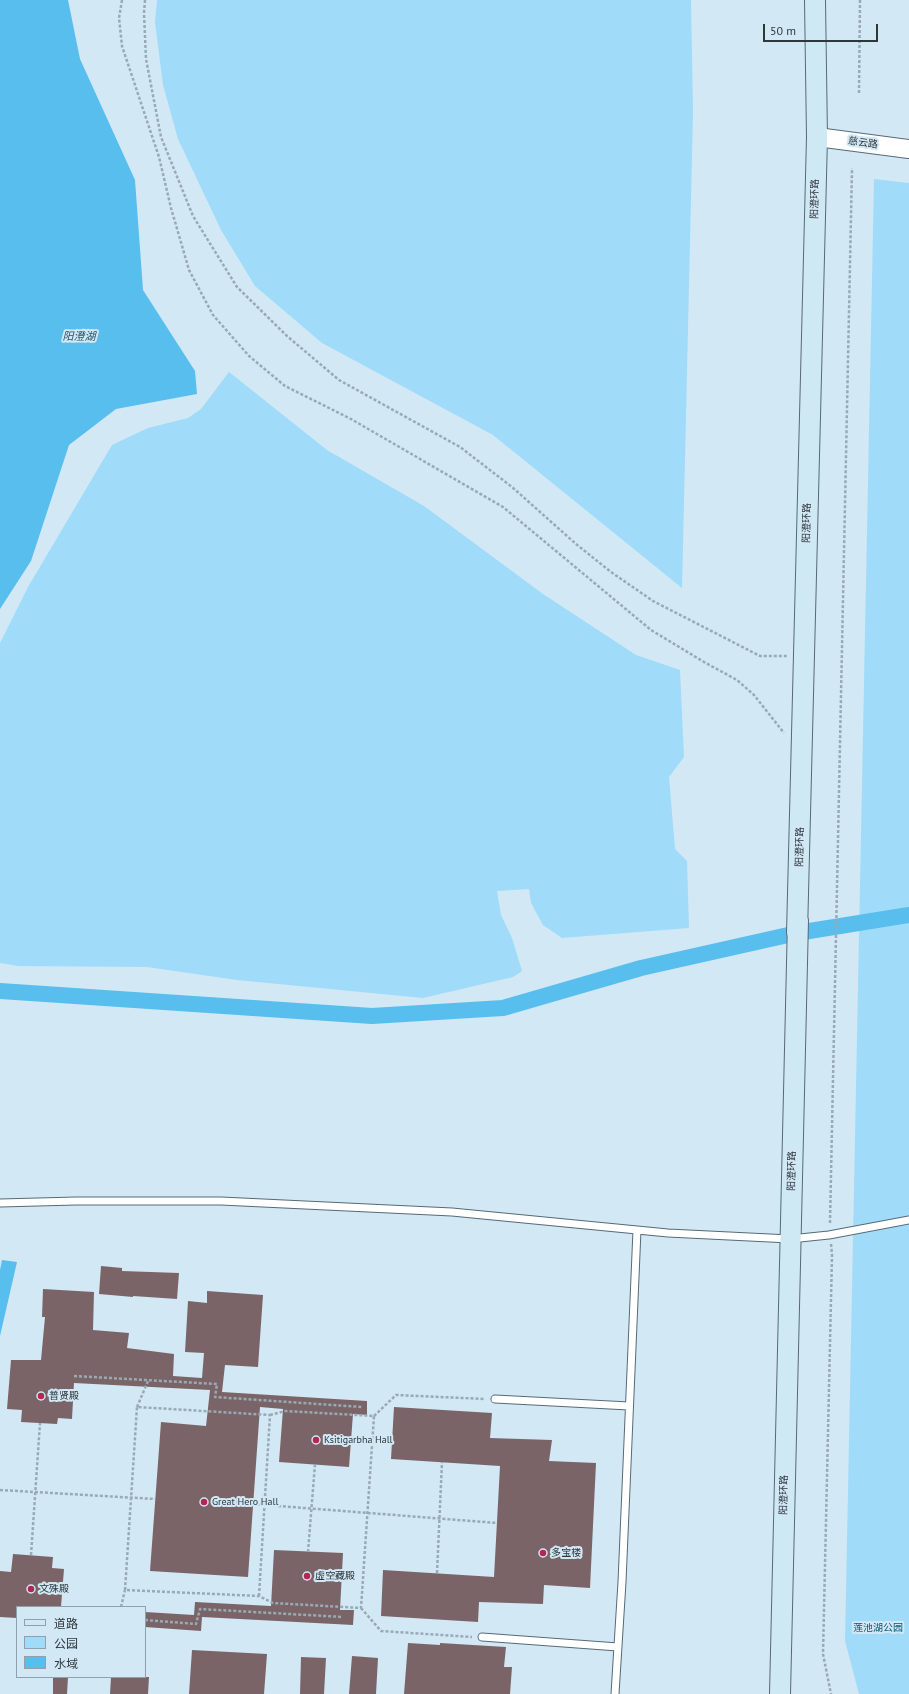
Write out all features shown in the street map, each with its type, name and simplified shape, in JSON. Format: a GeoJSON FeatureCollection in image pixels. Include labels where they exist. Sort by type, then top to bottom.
{"type":"FeatureCollection","features":[{"type":"Feature","properties":{"kind":"main road","name":"阳澄环路"},"geometry":{"type":"LineString","coordinates":[[780,1694],[796,962],[817,137],[815,0]]}},
{"type":"Feature","properties":{"kind":"street","name":"慈云路"},"geometry":{"type":"LineString","coordinates":[[817,137],[909,149]]}},
{"type":"Feature","properties":{"kind":"lane"},"geometry":{"type":"LineString","coordinates":[[0,1203],[83,1201],[221,1201],[452,1212],[637,1230],[790,1239],[829,1235],[909,1220]]}},
{"type":"Feature","properties":{"kind":"lane"},"geometry":{"type":"LineString","coordinates":[[615,1694],[637,1230]]}},
{"type":"Feature","properties":{"kind":"lane"},"geometry":{"type":"LineString","coordinates":[[496,1399],[629,1406]]}},
{"type":"Feature","properties":{"kind":"lane"},"geometry":{"type":"LineString","coordinates":[[482,1637],[618,1648]]}},
{"type":"Feature","properties":{"kind":"path"},"geometry":{"type":"LineString","coordinates":[[122,0],[119,18],[122,46],[159,157],[171,208],[189,270],[213,316],[249,356],[285,386],[351,419],[503,507],[651,630],[737,680],[754,695],[788,738]]}},
{"type":"Feature","properties":{"kind":"path"},"geometry":{"type":"LineString","coordinates":[[145,0],[144,13],[146,59],[161,137],[193,216],[237,287],[287,336],[340,380],[460,447],[512,487],[576,544],[611,572],[653,601],[760,656],[804,656]]}},
{"type":"Feature","properties":{"kind":"path"},"geometry":{"type":"LineString","coordinates":[[860,0],[860,93]]}},
{"type":"Feature","properties":{"kind":"path"},"geometry":{"type":"LineString","coordinates":[[831,1694],[823,1654],[832,1255],[829,1235],[852,168]]}},
{"type":"Feature","properties":{"kind":"path"},"geometry":{"type":"LineString","coordinates":[[74,1376],[217,1384],[215,1397],[362,1407]]}},
{"type":"Feature","properties":{"kind":"path"},"geometry":{"type":"LineString","coordinates":[[121,1606],[126,1590],[137,1407],[148,1381]]}},
{"type":"Feature","properties":{"kind":"path"},"geometry":{"type":"LineString","coordinates":[[482,1637],[381,1631],[361,1608],[374,1416],[396,1395],[496,1399]]}},
{"type":"Feature","properties":{"kind":"path"},"geometry":{"type":"LineString","coordinates":[[137,1407],[270,1415],[285,1411],[374,1416]]}},
{"type":"Feature","properties":{"kind":"path"},"geometry":{"type":"LineString","coordinates":[[259,1596],[270,1415]]}},
{"type":"Feature","properties":{"kind":"path"},"geometry":{"type":"LineString","coordinates":[[31,1555],[40,1423]]}},
{"type":"Feature","properties":{"kind":"path"},"geometry":{"type":"LineString","coordinates":[[437,1573],[442,1462]]}},
{"type":"Feature","properties":{"kind":"path"},"geometry":{"type":"LineString","coordinates":[[308,1552],[315,1464]]}},
{"type":"Feature","properties":{"kind":"path"},"geometry":{"type":"LineString","coordinates":[[0,1490],[155,1499]]}},
{"type":"Feature","properties":{"kind":"path"},"geometry":{"type":"LineString","coordinates":[[253,1504],[497,1523]]}},
{"type":"Feature","properties":{"kind":"path"},"geometry":{"type":"LineString","coordinates":[[126,1590],[259,1596],[273,1603],[361,1608]]}},
{"type":"Feature","properties":{"kind":"path"},"geometry":{"type":"LineString","coordinates":[[146,1620],[196,1624],[200,1609],[343,1617]]}},
{"type":"Feature","properties":{"kind":"green space"},"geometry":{"type":"Polygon","coordinates":[[[157,0],[691,0],[693,112],[682,588],[493,435],[322,343],[255,286],[221,230],[178,139],[163,85],[155,22],[157,0]]]}},
{"type":"Feature","properties":{"kind":"green space","name":"莲池湖公园"},"geometry":{"type":"Polygon","coordinates":[[[874,179],[909,183],[909,1694],[859,1694],[845,1641],[874,179]]]}},
{"type":"Feature","properties":{"kind":"green space"},"geometry":{"type":"Polygon","coordinates":[[[229,372],[327,450],[424,506],[543,594],[636,655],[680,670],[684,757],[669,777],[675,849],[687,861],[689,928],[562,938],[543,925],[531,903],[529,889],[497,891],[501,915],[512,938],[522,971],[513,977],[423,998],[237,980],[147,967],[18,966],[0,963],[0,643],[28,587],[112,445],[148,428],[188,418],[201,409],[229,372]]]}},
{"type":"Feature","properties":{"kind":"water","name":"阳澄湖"},"geometry":{"type":"Polygon","coordinates":[[[0,0],[68,0],[80,59],[135,180],[143,290],[195,371],[197,394],[116,409],[69,445],[31,561],[0,609],[0,0]]]}},
{"type":"Feature","properties":{"kind":"water"},"geometry":{"type":"Polygon","coordinates":[[[2,1260],[17,1262],[0,1336],[0,1270],[2,1260]]]}},
{"type":"Feature","properties":{"kind":"building"},"geometry":{"type":"Polygon","coordinates":[[[101,1266],[122,1268],[122,1271],[179,1273],[177,1299],[99,1294],[101,1266]]]}},
{"type":"Feature","properties":{"kind":"building"},"geometry":{"type":"Polygon","coordinates":[[[43,1289],[94,1292],[93,1330],[129,1333],[127,1348],[174,1354],[173,1376],[202,1378],[204,1353],[185,1352],[188,1301],[207,1303],[207,1291],[263,1295],[258,1367],[225,1365],[222,1392],[367,1401],[367,1415],[353,1414],[349,1467],[279,1462],[283,1409],[260,1407],[248,1577],[150,1571],[161,1422],[206,1426],[210,1390],[74,1383],[72,1419],[58,1418],[57,1424],[21,1422],[22,1410],[7,1409],[11,1360],[41,1360],[45,1317],[42,1317],[43,1289]]]}},
{"type":"Feature","properties":{"kind":"building"},"geometry":{"type":"Polygon","coordinates":[[[394,1407],[492,1413],[490,1438],[552,1440],[549,1461],[596,1463],[590,1588],[544,1585],[543,1604],[479,1602],[478,1622],[381,1616],[383,1570],[494,1577],[500,1466],[391,1459],[394,1407]]]}},
{"type":"Feature","properties":{"kind":"building"},"geometry":{"type":"Polygon","coordinates":[[[274,1550],[343,1553],[340,1610],[354,1610],[353,1625],[202,1617],[201,1631],[146,1627],[146,1612],[194,1615],[195,1602],[271,1606],[274,1550]]]}},
{"type":"Feature","properties":{"kind":"building","name":"文殊殿"},"geometry":{"type":"Polygon","coordinates":[[[13,1554],[53,1557],[52,1568],[64,1569],[61,1606],[16,1606],[16,1618],[0,1617],[0,1571],[11,1572],[13,1554]]]}},
{"type":"Feature","properties":{"kind":"building"},"geometry":{"type":"Polygon","coordinates":[[[408,1643],[440,1645],[440,1643],[506,1647],[504,1667],[512,1667],[510,1694],[404,1694],[408,1643]]]}},
{"type":"Feature","properties":{"kind":"building"},"geometry":{"type":"Polygon","coordinates":[[[192,1650],[267,1654],[264,1694],[189,1694],[192,1650]]]}},
{"type":"Feature","properties":{"kind":"building"},"geometry":{"type":"Polygon","coordinates":[[[352,1656],[378,1658],[376,1694],[349,1694],[352,1656]]]}},
{"type":"Feature","properties":{"kind":"building"},"geometry":{"type":"Polygon","coordinates":[[[301,1657],[326,1658],[324,1694],[300,1694],[301,1657]]]}},
{"type":"Feature","properties":{"kind":"building"},"geometry":{"type":"Polygon","coordinates":[[[149,1677],[148,1694],[110,1694],[111,1678],[149,1677]]]}},
{"type":"Feature","properties":{"kind":"building"},"geometry":{"type":"Polygon","coordinates":[[[53,1678],[68,1678],[67,1694],[53,1694],[53,1678]]]}},
{"type":"Feature","properties":{"kind":"waterway"},"geometry":{"type":"LineString","coordinates":[[0,991],[372,1016],[503,1008],[641,968],[797,933],[909,915]]}},
{"type":"Feature","properties":{"kind":"place","name":"普贤殿"},"geometry":{"type":"Point","coordinates":[41,1396]}},
{"type":"Feature","properties":{"kind":"place","name":"Ksitigarbha Hall"},"geometry":{"type":"Point","coordinates":[316,1440]}},
{"type":"Feature","properties":{"kind":"place","name":"Great Hero Hall"},"geometry":{"type":"Point","coordinates":[204,1502]}},
{"type":"Feature","properties":{"kind":"place","name":"多宝楼"},"geometry":{"type":"Point","coordinates":[543,1553]}},
{"type":"Feature","properties":{"kind":"place","name":"虚空藏殿"},"geometry":{"type":"Point","coordinates":[307,1576]}},
{"type":"Feature","properties":{"kind":"place","name":"文殊殿"},"geometry":{"type":"Point","coordinates":[31,1589]}}]}
